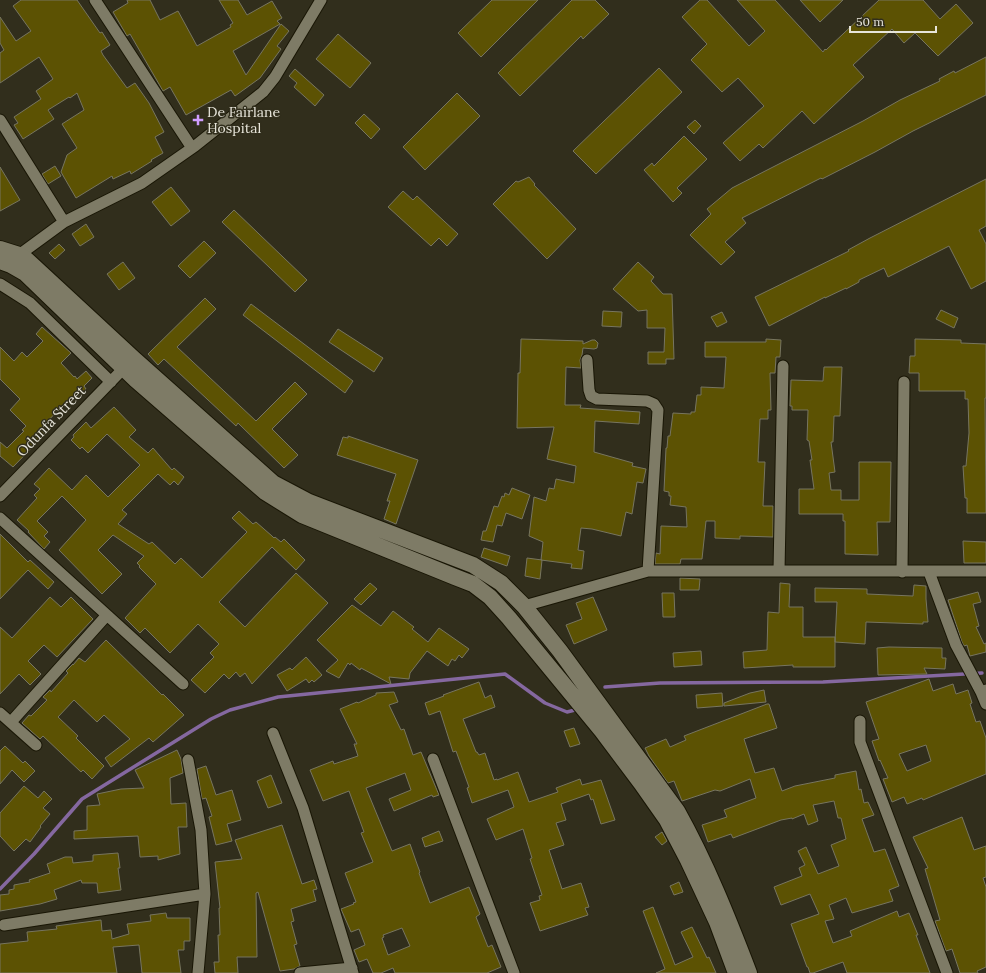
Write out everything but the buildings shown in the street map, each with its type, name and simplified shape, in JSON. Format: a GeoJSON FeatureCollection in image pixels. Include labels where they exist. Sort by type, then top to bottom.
{"type":"FeatureCollection","features":[{"type":"Feature","properties":{"kind":"main road"},"geometry":{"type":"LineString","coordinates":[[0,249],[19,254],[27,260],[144,368],[273,483],[309,502],[473,565],[502,583],[524,606],[560,651],[677,811],[714,887],[749,973]]}},
{"type":"Feature","properties":{"kind":"main road"},"geometry":{"type":"LineString","coordinates":[[0,261],[25,273],[152,394],[265,492],[302,515],[455,576],[473,584],[490,597],[510,618],[602,731],[667,820],[688,860],[717,922],[736,973]]}},
{"type":"Feature","properties":{"kind":"street"},"geometry":{"type":"LineString","coordinates":[[95,0],[192,148],[195,146]]}},
{"type":"Feature","properties":{"kind":"street"},"geometry":{"type":"LineString","coordinates":[[19,254],[64,222],[142,183],[195,146],[263,92],[275,77],[321,0]]}},
{"type":"Feature","properties":{"kind":"street"},"geometry":{"type":"LineString","coordinates":[[0,120],[64,222]]}},
{"type":"Feature","properties":{"kind":"street"},"geometry":{"type":"LineString","coordinates":[[0,284],[30,303],[111,382]]}},
{"type":"Feature","properties":{"kind":"street"},"geometry":{"type":"LineString","coordinates":[[588,360],[589,390],[591,396],[597,399],[647,401],[654,404],[658,410],[648,571]]}},
{"type":"Feature","properties":{"kind":"street"},"geometry":{"type":"LineString","coordinates":[[779,571],[783,366]]}},
{"type":"Feature","properties":{"kind":"street","name":"Odunfa Street"},"geometry":{"type":"LineString","coordinates":[[0,496],[124,368]]}},
{"type":"Feature","properties":{"kind":"street"},"geometry":{"type":"LineString","coordinates":[[902,572],[904,382]]}},
{"type":"Feature","properties":{"kind":"street"},"geometry":{"type":"LineString","coordinates":[[0,518],[183,684]]}},
{"type":"Feature","properties":{"kind":"street"},"geometry":{"type":"LineString","coordinates":[[524,606],[648,571],[986,571]]}},
{"type":"Feature","properties":{"kind":"street"},"geometry":{"type":"LineString","coordinates":[[929,572],[956,645],[981,688],[986,704]]}},
{"type":"Feature","properties":{"kind":"street"},"geometry":{"type":"LineString","coordinates":[[11,722],[107,615]]}},
{"type":"Feature","properties":{"kind":"street"},"geometry":{"type":"LineString","coordinates":[[0,713],[36,745]]}},
{"type":"Feature","properties":{"kind":"street"},"geometry":{"type":"LineString","coordinates":[[860,721],[860,742],[947,973]]}},
{"type":"Feature","properties":{"kind":"street"},"geometry":{"type":"LineString","coordinates":[[273,733],[303,808],[353,970],[300,973]]}},
{"type":"Feature","properties":{"kind":"street"},"geometry":{"type":"LineString","coordinates":[[433,759],[514,973]]}},
{"type":"Feature","properties":{"kind":"street"},"geometry":{"type":"LineString","coordinates":[[188,760],[201,830],[206,894],[198,973]]}},
{"type":"Feature","properties":{"kind":"street"},"geometry":{"type":"LineString","coordinates":[[4,925],[206,894]]}},
{"type":"Feature","properties":{"kind":"waterway"},"geometry":{"type":"LineString","coordinates":[[605,687],[660,683],[823,682],[982,673]]}},
{"type":"Feature","properties":{"kind":"waterway"},"geometry":{"type":"LineString","coordinates":[[0,889],[34,854],[82,799],[211,719],[230,710],[278,697],[505,674],[545,703],[567,712],[575,710]]}},
{"type":"Feature","properties":{"kind":"place","name":"De Fairlane Hospital"},"geometry":{"type":"Point","coordinates":[198,120]}}]}
